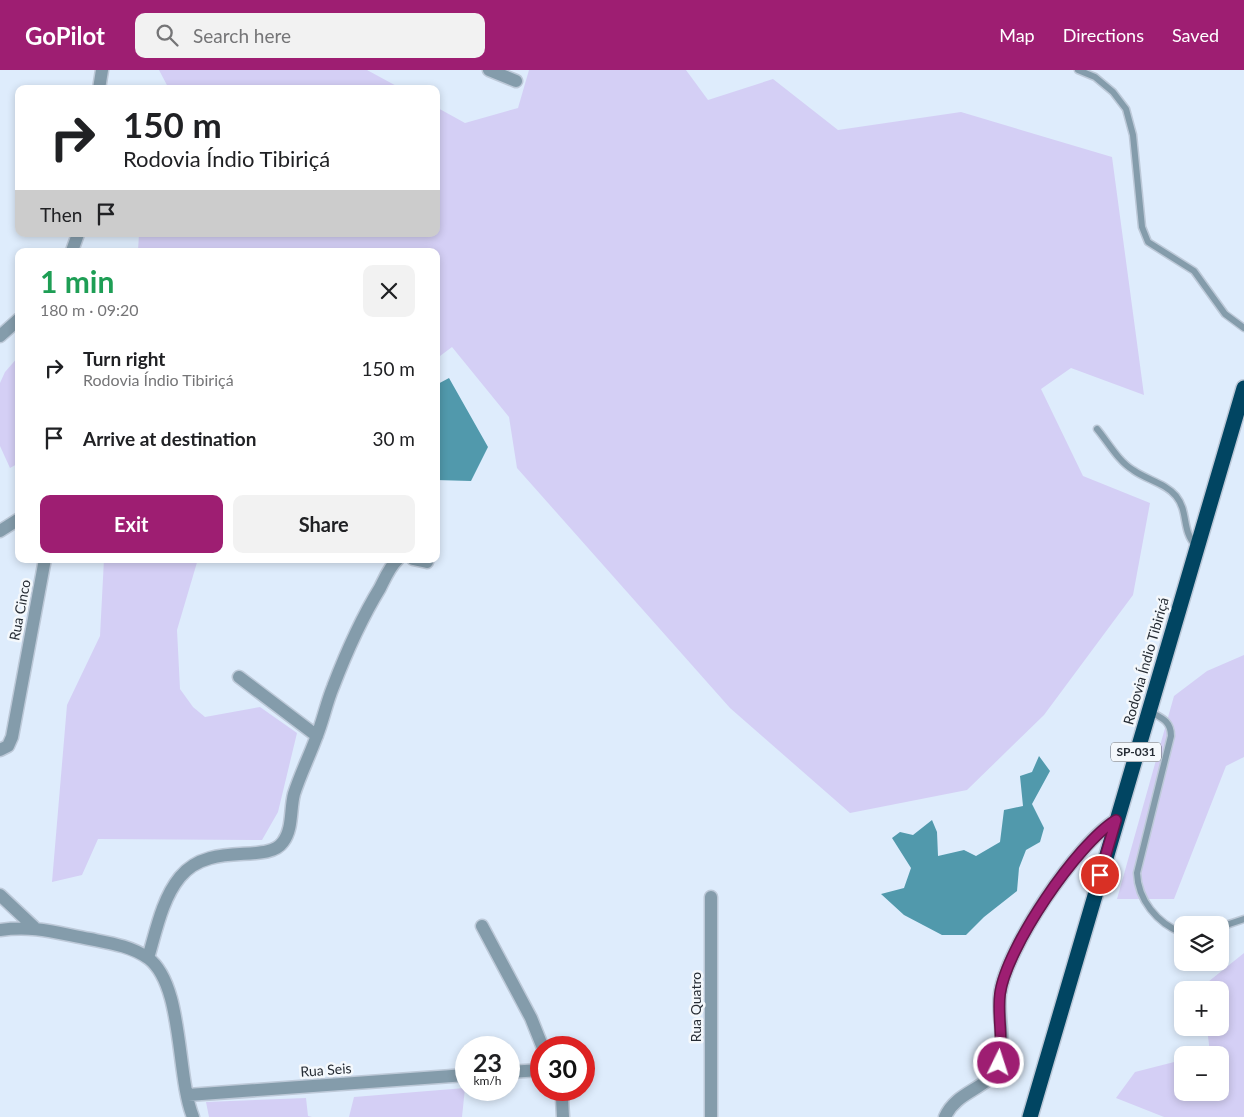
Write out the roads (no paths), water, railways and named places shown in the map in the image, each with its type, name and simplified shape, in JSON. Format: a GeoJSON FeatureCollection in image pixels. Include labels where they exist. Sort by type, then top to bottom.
{"type":"FeatureCollection","features":[{"type":"Feature","properties":{"kind":"highway","name":"Rodovia Índio Tibiriçá"},"geometry":{"type":"LineString","coordinates":[[1030,1117],[1244,388]]}},
{"type":"Feature","properties":{"kind":"street"},"geometry":{"type":"LineString","coordinates":[[100,85],[102,70]]}},
{"type":"Feature","properties":{"kind":"street"},"geometry":{"type":"LineString","coordinates":[[489,70],[516,81]]}},
{"type":"Feature","properties":{"kind":"street"},"geometry":{"type":"LineString","coordinates":[[0,336],[15,323]]}},
{"type":"Feature","properties":{"kind":"street"},"geometry":{"type":"LineString","coordinates":[[0,532],[15,522]]}},
{"type":"Feature","properties":{"kind":"street","name":"Rua Cinco"},"geometry":{"type":"LineString","coordinates":[[0,750],[8,746],[12,738],[44,563]]}},
{"type":"Feature","properties":{"kind":"street"},"geometry":{"type":"LineString","coordinates":[[148,958],[166,898],[180,877],[191,866],[206,858],[222,855],[264,853],[274,850],[284,842],[289,827],[294,794],[317,736],[332,688],[368,608],[396,563]]}},
{"type":"Feature","properties":{"kind":"street"},"geometry":{"type":"LineString","coordinates":[[239,677],[317,736]]}},
{"type":"Feature","properties":{"kind":"street"},"geometry":{"type":"LineString","coordinates":[[944,1117],[953,1102],[986,1082],[996,1070],[1002,1052],[1000,994],[1025,932],[1074,858],[1104,827],[1116,820]]}},
{"type":"Feature","properties":{"kind":"street"},"geometry":{"type":"LineString","coordinates":[[0,895],[34,927]]}},
{"type":"Feature","properties":{"kind":"street","name":"Rua Quatro"},"geometry":{"type":"LineString","coordinates":[[711,897],[711,1117]]}},
{"type":"Feature","properties":{"kind":"street"},"geometry":{"type":"LineString","coordinates":[[482,926],[531,1018],[538,1036]]}},
{"type":"Feature","properties":{"kind":"street"},"geometry":{"type":"LineString","coordinates":[[1,929],[34,927],[129,948],[148,958],[165,982],[173,1004],[193,1117]]}},
{"type":"Feature","properties":{"kind":"street","name":"Rua Seis"},"geometry":{"type":"LineString","coordinates":[[188,1095],[455,1076]]}},
{"type":"Feature","properties":{"kind":"street"},"geometry":{"type":"LineString","coordinates":[[562,1101],[563,1117]]}},
{"type":"Feature","properties":{"kind":"lane"},"geometry":{"type":"LineString","coordinates":[[1078,70],[1095,78],[1114,92],[1126,109],[1133,135],[1142,227],[1148,242],[1194,271],[1225,314],[1244,328]]}},
{"type":"Feature","properties":{"kind":"lane"},"geometry":{"type":"LineString","coordinates":[[1097,429],[1125,464],[1163,485],[1177,497],[1183,507],[1187,534],[1196,547]]}},
{"type":"Feature","properties":{"kind":"lane"},"geometry":{"type":"LineString","coordinates":[[1148,710],[1168,721],[1171,736],[1138,873],[1138,888],[1144,902],[1174,930]]}},
{"type":"Feature","properties":{"kind":"lane"},"geometry":{"type":"LineString","coordinates":[[1229,924],[1244,919]]}},
{"type":"Feature","properties":{"kind":"water"},"geometry":{"type":"Polygon","coordinates":[[[449,378],[488,447],[471,481],[440,480],[440,383],[449,378]]]}},
{"type":"Feature","properties":{"kind":"water"},"geometry":{"type":"Polygon","coordinates":[[[1039,756],[1050,771],[1032,804],[1044,828],[1040,842],[1026,850],[1019,868],[1017,891],[984,917],[966,935],[942,935],[904,915],[881,894],[904,888],[911,868],[892,838],[900,832],[913,835],[932,820],[937,832],[938,856],[964,850],[976,856],[1000,842],[1004,810],[1023,806],[1020,776],[1032,772],[1039,756]]]}}]}
